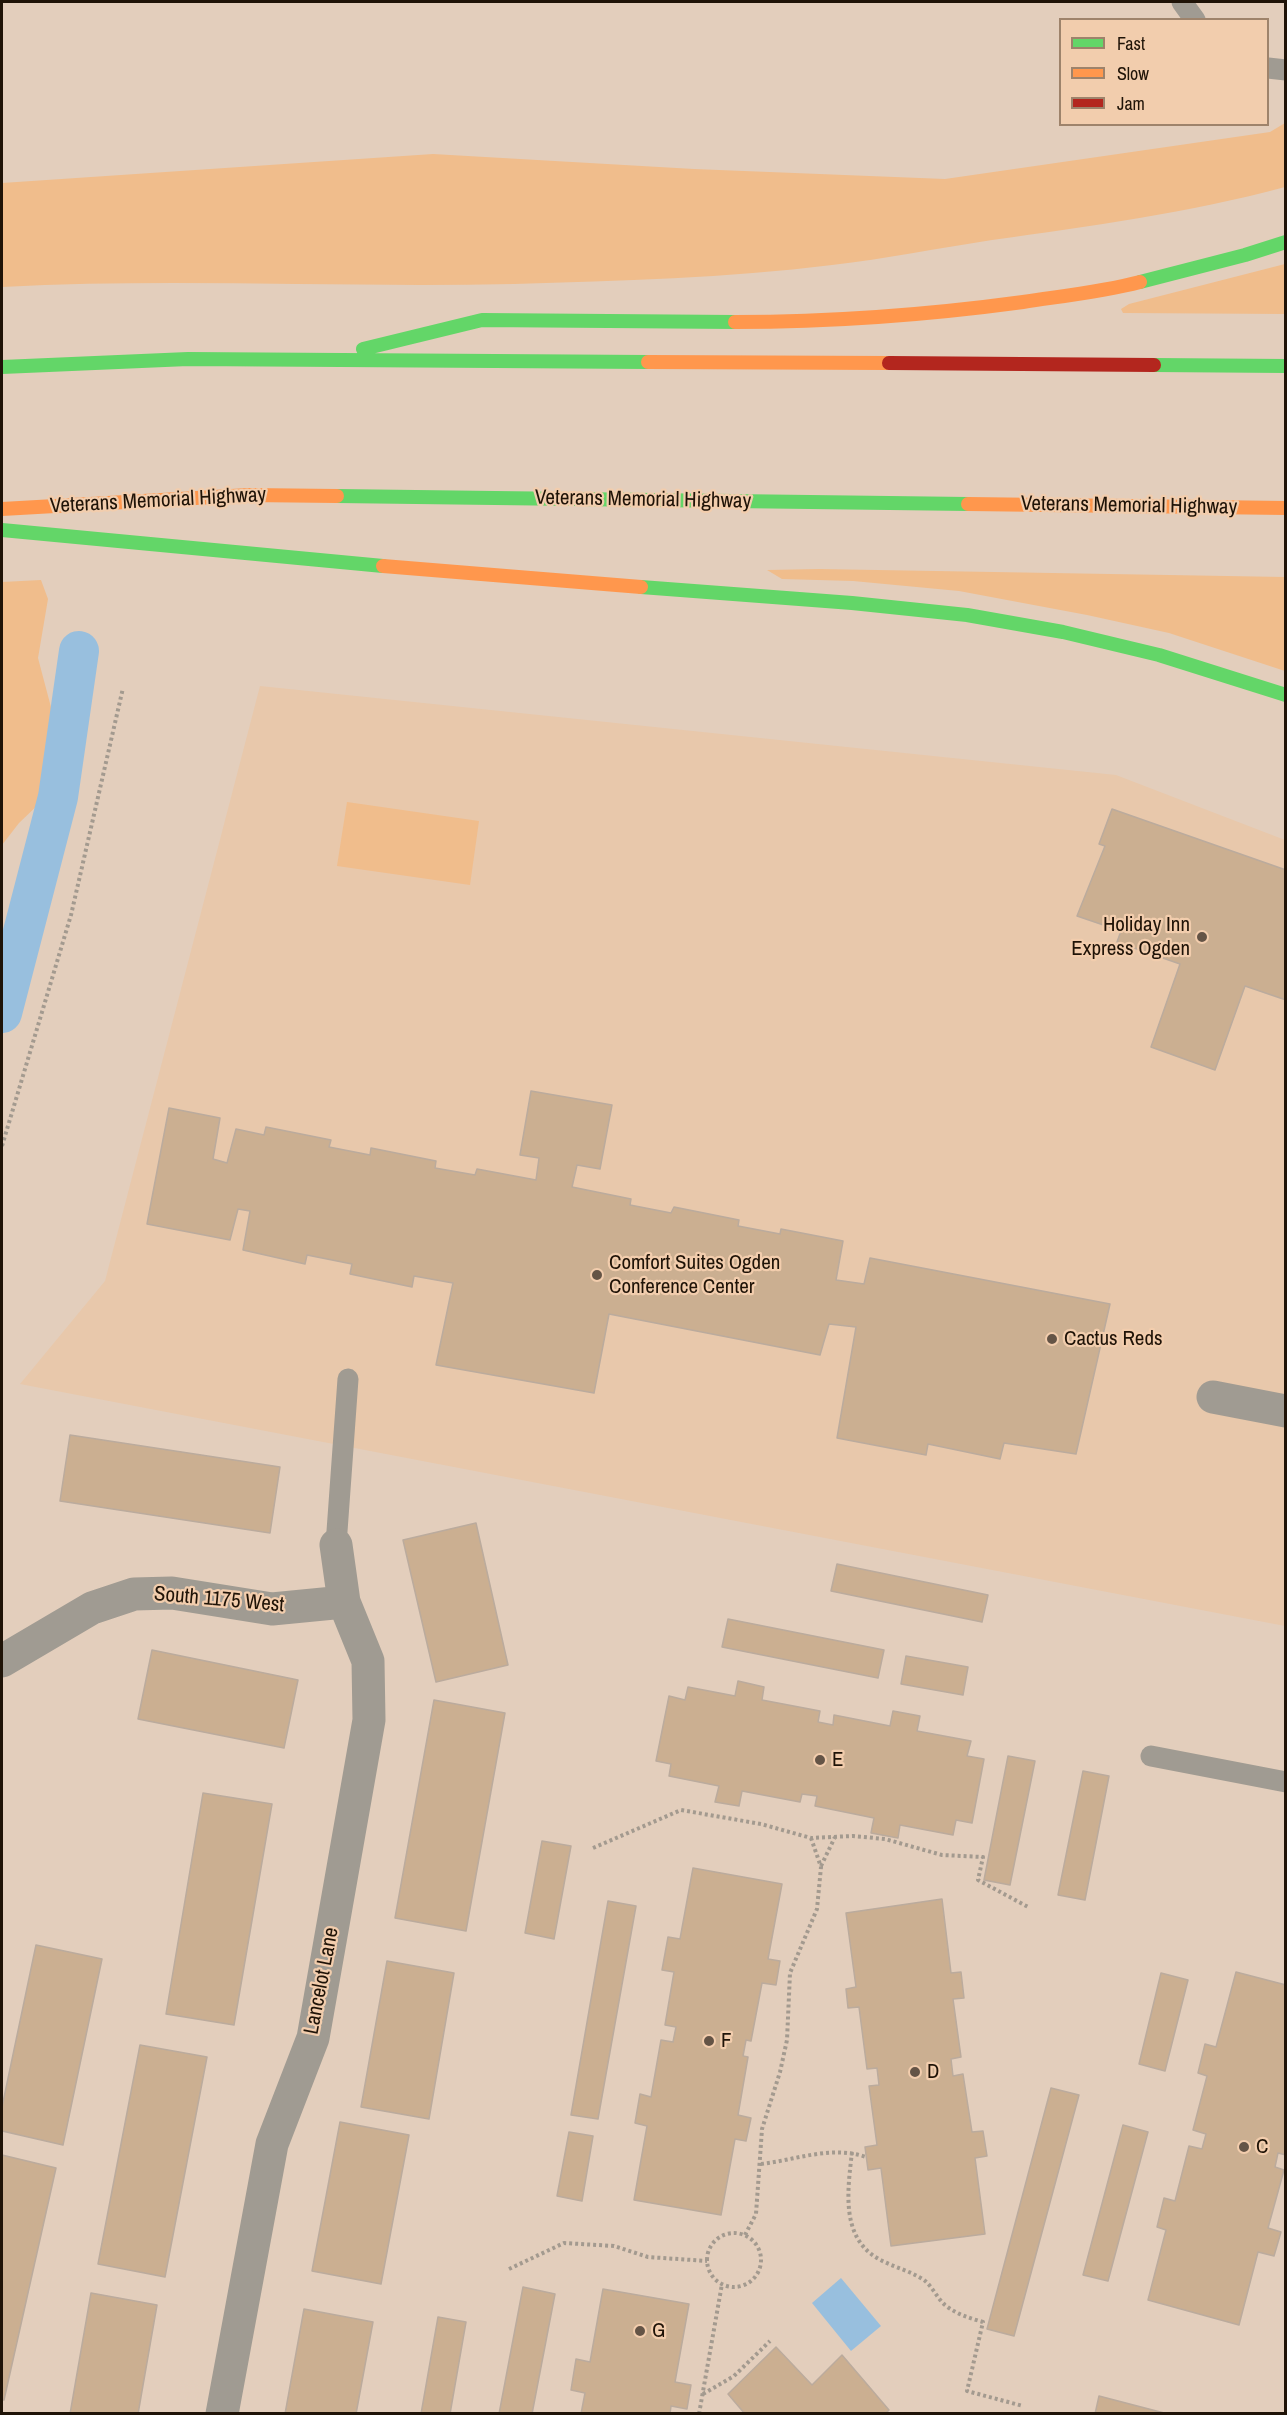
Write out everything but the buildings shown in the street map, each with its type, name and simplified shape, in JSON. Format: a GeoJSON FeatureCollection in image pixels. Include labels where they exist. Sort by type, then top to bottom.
{"type":"FeatureCollection","features":[{"type":"Feature","properties":{"kind":"highway"},"geometry":{"type":"LineString","coordinates":[[313,361],[482,320],[769,322],[855,320],[942,313],[1112,289],[1245,255],[1286,242]]}},
{"type":"Feature","properties":{"kind":"highway"},"geometry":{"type":"LineString","coordinates":[[2,366],[188,359],[1286,366]]}},
{"type":"Feature","properties":{"kind":"highway","name":"Veterans Memorial Highway"},"geometry":{"type":"LineString","coordinates":[[2,509],[249,495],[1286,508]]}},
{"type":"Feature","properties":{"kind":"highway"},"geometry":{"type":"LineString","coordinates":[[2,530],[481,575],[852,603],[967,615],[1063,632],[1159,655],[1286,695]]}},
{"type":"Feature","properties":{"kind":"street"},"geometry":{"type":"LineString","coordinates":[[1213,1397],[1286,1411]]}},
{"type":"Feature","properties":{"kind":"street","name":"Lancelot Lane"},"geometry":{"type":"LineString","coordinates":[[222,2414],[272,2144],[313,2038],[369,1720],[368,1660],[344,1602],[336,1545]]}},
{"type":"Feature","properties":{"kind":"street","name":"South 1175 West"},"geometry":{"type":"LineString","coordinates":[[2,1660],[92,1608],[134,1594],[172,1593],[272,1609],[344,1602]]}},
{"type":"Feature","properties":{"kind":"lane"},"geometry":{"type":"LineString","coordinates":[[1182,2],[1194,18]]}},
{"type":"Feature","properties":{"kind":"lane"},"geometry":{"type":"LineString","coordinates":[[1269,68],[1286,70]]}},
{"type":"Feature","properties":{"kind":"lane"},"geometry":{"type":"LineString","coordinates":[[336,1545],[348,1379]]}},
{"type":"Feature","properties":{"kind":"lane"},"geometry":{"type":"LineString","coordinates":[[1151,1756],[1286,1782]]}},
{"type":"Feature","properties":{"kind":"path"},"geometry":{"type":"LineString","coordinates":[[2,1146],[70,915],[123,688]]}},
{"type":"Feature","properties":{"kind":"path"},"geometry":{"type":"LineString","coordinates":[[592,1848],[681,1810],[761,1824],[811,1838],[853,1836],[885,1839],[942,1855],[983,1857],[978,1880],[1030,1908]]}},
{"type":"Feature","properties":{"kind":"path"},"geometry":{"type":"LineString","coordinates":[[745,2235],[756,2214],[762,2129],[780,2072],[787,2040],[790,1973],[818,1909],[821,1867],[835,1837]]}},
{"type":"Feature","properties":{"kind":"path"},"geometry":{"type":"LineString","coordinates":[[811,1838],[821,1867]]}},
{"type":"Feature","properties":{"kind":"path"},"geometry":{"type":"LineString","coordinates":[[761,2164],[788,2161],[804,2155],[852,2152],[866,2157]]}},
{"type":"Feature","properties":{"kind":"path"},"geometry":{"type":"LineString","coordinates":[[852,2152],[847,2197],[853,2231],[865,2248],[878,2259],[902,2268],[925,2281],[944,2304],[965,2316],[983,2322],[967,2391],[1023,2406]]}},
{"type":"Feature","properties":{"kind":"path"},"geometry":{"type":"LineString","coordinates":[[737,2233],[745,2235],[755,2243],[760,2252],[761,2262],[759,2271],[745,2284],[736,2287],[722,2284],[713,2278],[707,2261],[712,2244],[719,2237],[737,2233]]}},
{"type":"Feature","properties":{"kind":"path"},"geometry":{"type":"LineString","coordinates":[[509,2269],[564,2243],[614,2246],[648,2257],[707,2261]]}},
{"type":"Feature","properties":{"kind":"path"},"geometry":{"type":"LineString","coordinates":[[699,2414],[722,2284]]}},
{"type":"Feature","properties":{"kind":"path"},"geometry":{"type":"LineString","coordinates":[[702,2394],[734,2376],[770,2341]]}},
{"type":"Feature","properties":{"kind":"shaded area"},"geometry":{"type":"Polygon","coordinates":[[[1285,123],[1285,187],[1140,218],[852,263],[713,276],[554,283],[450,285],[130,283],[2,287],[2,183],[433,154],[694,169],[945,179],[1270,132],[1285,123]]]}},
{"type":"Feature","properties":{"kind":"shaded area"},"geometry":{"type":"Polygon","coordinates":[[[1285,264],[1285,314],[1123,313],[1121,309],[1129,304],[1285,264]]]}},
{"type":"Feature","properties":{"kind":"shaded area"},"geometry":{"type":"Polygon","coordinates":[[[767,570],[1285,577],[1285,671],[1169,633],[1087,615],[959,591],[853,581],[782,579],[767,570]]]}},
{"type":"Feature","properties":{"kind":"shaded area"},"geometry":{"type":"Polygon","coordinates":[[[41,580],[48,599],[38,658],[52,711],[53,755],[43,800],[19,823],[2,845],[2,582],[41,580]]]}},
{"type":"Feature","properties":{"kind":"shaded area"},"geometry":{"type":"Polygon","coordinates":[[[260,686],[1116,775],[1285,840],[1285,1626],[20,1384],[105,1281],[260,686]]]}},
{"type":"Feature","properties":{"kind":"shaded area"},"geometry":{"type":"Polygon","coordinates":[[[347,802],[479,821],[470,885],[337,866],[347,802]]]}},
{"type":"Feature","properties":{"kind":"water"},"geometry":{"type":"Polygon","coordinates":[[[841,2278],[881,2326],[851,2351],[812,2303],[841,2278]]]}},
{"type":"Feature","properties":{"kind":"waterway"},"geometry":{"type":"LineString","coordinates":[[2,1013],[58,797],[79,651]]}},
{"type":"Feature","properties":{"kind":"traffic: fast"},"geometry":{"type":"LineString","coordinates":[[1140,282],[1286,242]]}},
{"type":"Feature","properties":{"kind":"traffic: fast"},"geometry":{"type":"LineString","coordinates":[[363,349],[482,320],[735,322]]}},
{"type":"Feature","properties":{"kind":"traffic: fast"},"geometry":{"type":"LineString","coordinates":[[2,367],[188,359],[648,362]]}},
{"type":"Feature","properties":{"kind":"traffic: fast"},"geometry":{"type":"LineString","coordinates":[[1154,365],[1286,366]]}},
{"type":"Feature","properties":{"kind":"traffic: fast"},"geometry":{"type":"LineString","coordinates":[[337,496],[968,504]]}},
{"type":"Feature","properties":{"kind":"traffic: fast"},"geometry":{"type":"LineString","coordinates":[[2,530],[383,566]]}},
{"type":"Feature","properties":{"kind":"traffic: fast"},"geometry":{"type":"LineString","coordinates":[[641,587],[852,603],[967,615],[1063,632],[1159,655],[1286,695]]}},
{"type":"Feature","properties":{"kind":"traffic: slow"},"geometry":{"type":"LineString","coordinates":[[735,322],[843,319],[951,311],[1082,294],[1140,282]]}},
{"type":"Feature","properties":{"kind":"traffic: slow"},"geometry":{"type":"LineString","coordinates":[[648,362],[889,363]]}},
{"type":"Feature","properties":{"kind":"traffic: slow"},"geometry":{"type":"LineString","coordinates":[[2,509],[249,495],[337,496]]}},
{"type":"Feature","properties":{"kind":"traffic: slow"},"geometry":{"type":"LineString","coordinates":[[968,504],[1286,508]]}},
{"type":"Feature","properties":{"kind":"traffic: slow"},"geometry":{"type":"LineString","coordinates":[[383,566],[641,587]]}},
{"type":"Feature","properties":{"kind":"traffic: jam"},"geometry":{"type":"LineString","coordinates":[[889,363],[1154,365]]}},
{"type":"Feature","properties":{"kind":"place","name":"Holiday Inn Express Ogden"},"geometry":{"type":"Point","coordinates":[1202,937]}},
{"type":"Feature","properties":{"kind":"place","name":"Comfort Suites Ogden Conference Center"},"geometry":{"type":"Point","coordinates":[597,1275]}},
{"type":"Feature","properties":{"kind":"place","name":"Cactus Reds"},"geometry":{"type":"Point","coordinates":[1052,1339]}},
{"type":"Feature","properties":{"kind":"place","name":"E"},"geometry":{"type":"Point","coordinates":[820,1760]}},
{"type":"Feature","properties":{"kind":"place","name":"F"},"geometry":{"type":"Point","coordinates":[709,2041]}},
{"type":"Feature","properties":{"kind":"place","name":"D"},"geometry":{"type":"Point","coordinates":[915,2072]}},
{"type":"Feature","properties":{"kind":"place","name":"C"},"geometry":{"type":"Point","coordinates":[1244,2147]}},
{"type":"Feature","properties":{"kind":"place","name":"G"},"geometry":{"type":"Point","coordinates":[640,2331]}}]}
